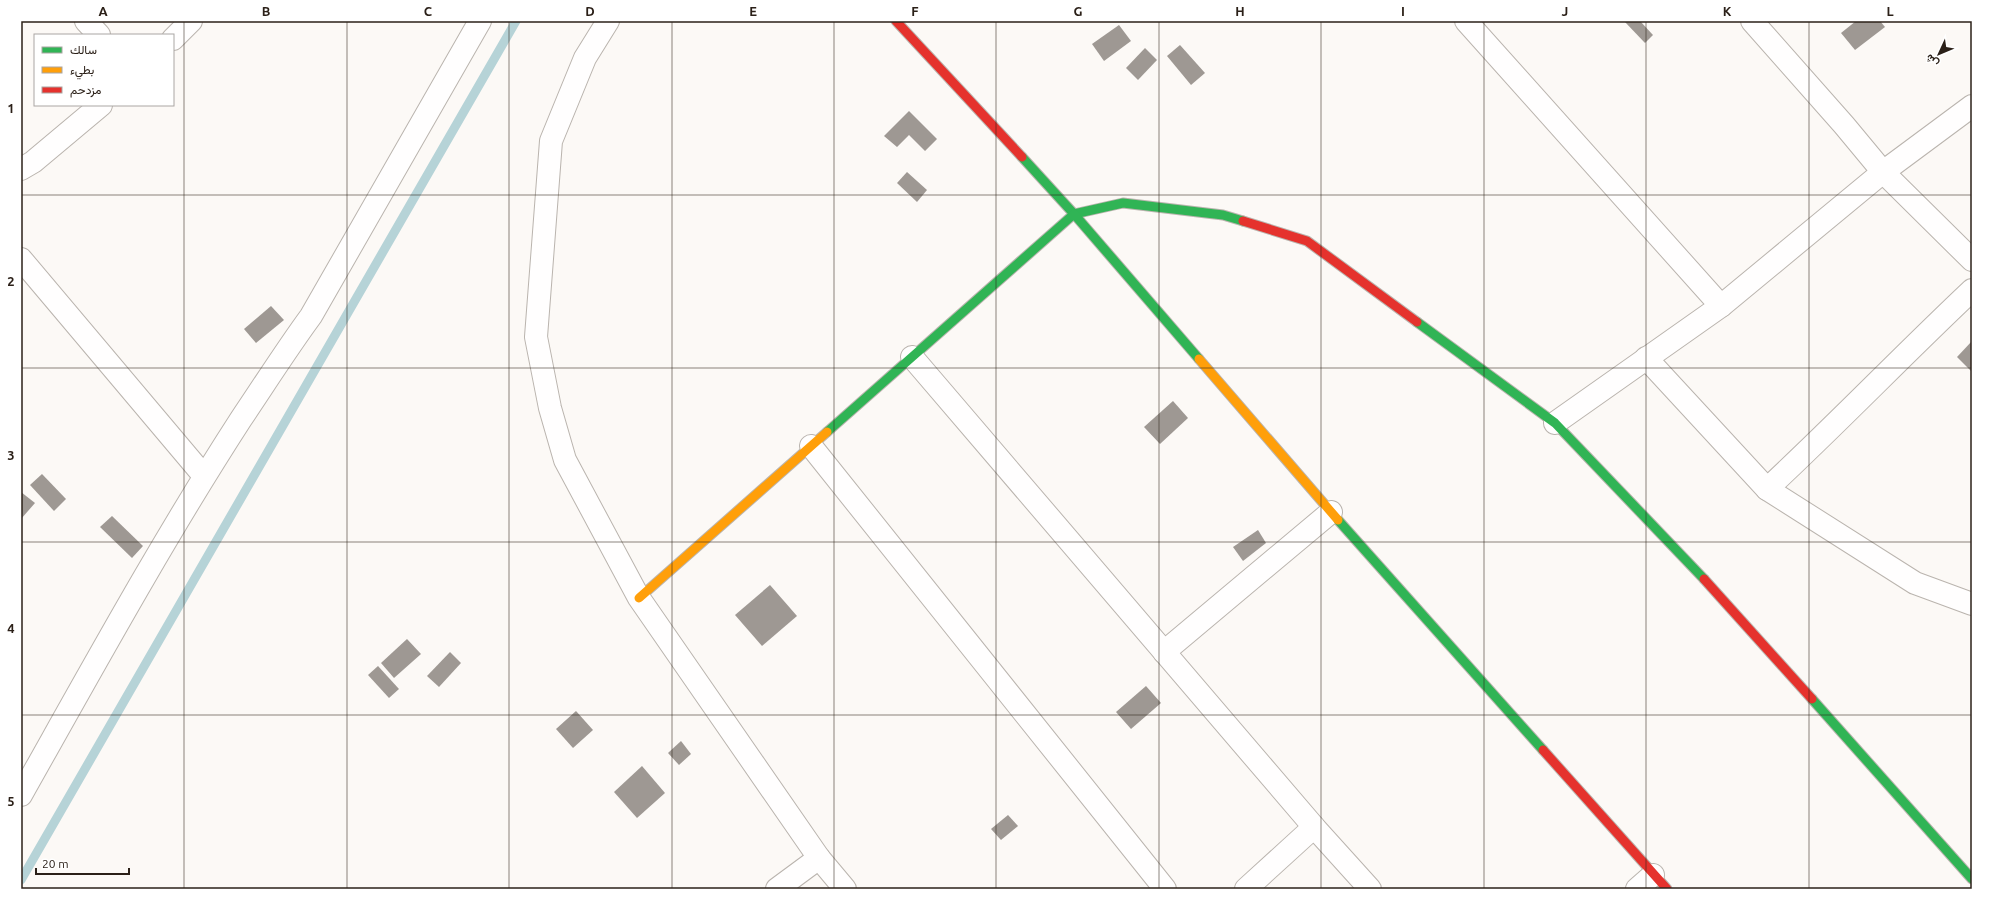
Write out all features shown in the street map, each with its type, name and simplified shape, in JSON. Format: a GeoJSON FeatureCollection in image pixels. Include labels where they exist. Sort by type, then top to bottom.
{"type":"FeatureCollection","features":[{"type":"Feature","properties":{"kind":"street"},"geometry":{"type":"LineString","coordinates":[[86,21],[97,34]]}},
{"type":"Feature","properties":{"kind":"street"},"geometry":{"type":"LineString","coordinates":[[174,38],[191,21]]}},
{"type":"Feature","properties":{"kind":"street"},"geometry":{"type":"LineString","coordinates":[[21,795],[142,581],[204,476],[294,339],[311,316],[480,21]]}},
{"type":"Feature","properties":{"kind":"street"},"geometry":{"type":"LineString","coordinates":[[608,21],[585,58],[551,141],[536,337],[550,408],[565,460],[639,598],[819,858],[845,889]]}},
{"type":"Feature","properties":{"kind":"street"},"geometry":{"type":"LineString","coordinates":[[896,21],[1074,214],[1652,884]]}},
{"type":"Feature","properties":{"kind":"street"},"geometry":{"type":"LineString","coordinates":[[1466,21],[1721,306]]}},
{"type":"Feature","properties":{"kind":"street"},"geometry":{"type":"LineString","coordinates":[[1752,21],[1844,125],[1883,172],[1972,260]]}},
{"type":"Feature","properties":{"kind":"street"},"geometry":{"type":"LineString","coordinates":[[21,169],[33,162],[100,106]]}},
{"type":"Feature","properties":{"kind":"street"},"geometry":{"type":"LineString","coordinates":[[1555,423],[1721,306],[1883,172],[1972,106]]}},
{"type":"Feature","properties":{"kind":"street"},"geometry":{"type":"LineString","coordinates":[[639,598],[1074,214],[1123,203],[1223,215],[1307,240],[1555,423],[1687,560],[1972,879]]}},
{"type":"Feature","properties":{"kind":"street"},"geometry":{"type":"LineString","coordinates":[[21,259],[204,476]]}},
{"type":"Feature","properties":{"kind":"street"},"geometry":{"type":"LineString","coordinates":[[1767,489],[1818,441],[1879,378],[1972,290]]}},
{"type":"Feature","properties":{"kind":"street"},"geometry":{"type":"LineString","coordinates":[[912,357],[1314,827],[1370,889]]}},
{"type":"Feature","properties":{"kind":"street"},"geometry":{"type":"LineString","coordinates":[[1646,358],[1767,489],[1915,583],[1972,604]]}},
{"type":"Feature","properties":{"kind":"street"},"geometry":{"type":"LineString","coordinates":[[811,446],[1165,889]]}},
{"type":"Feature","properties":{"kind":"street"},"geometry":{"type":"LineString","coordinates":[[1164,652],[1330,512]]}},
{"type":"Feature","properties":{"kind":"street"},"geometry":{"type":"LineString","coordinates":[[1246,889],[1314,827]]}},
{"type":"Feature","properties":{"kind":"street"},"geometry":{"type":"LineString","coordinates":[[777,889],[819,858]]}},
{"type":"Feature","properties":{"kind":"building"},"geometry":{"type":"Polygon","coordinates":[[[1624,21],[1640,21],[1653,35],[1645,43],[1624,21]]]}},
{"type":"Feature","properties":{"kind":"building"},"geometry":{"type":"Polygon","coordinates":[[[1856,21],[1880,21],[1885,27],[1855,50],[1841,33],[1856,21]]]}},
{"type":"Feature","properties":{"kind":"building"},"geometry":{"type":"Polygon","coordinates":[[[1119,25],[1131,41],[1104,61],[1092,44],[1119,25]]]}},
{"type":"Feature","properties":{"kind":"building"},"geometry":{"type":"Polygon","coordinates":[[[1180,45],[1205,73],[1191,85],[1167,56],[1180,45]]]}},
{"type":"Feature","properties":{"kind":"building"},"geometry":{"type":"Polygon","coordinates":[[[1145,48],[1157,60],[1138,80],[1126,68],[1145,48]]]}},
{"type":"Feature","properties":{"kind":"building"},"geometry":{"type":"Polygon","coordinates":[[[909,111],[937,139],[925,151],[909,135],[897,147],[884,136],[909,111]]]}},
{"type":"Feature","properties":{"kind":"building"},"geometry":{"type":"Polygon","coordinates":[[[907,172],[927,190],[917,202],[897,183],[907,172]]]}},
{"type":"Feature","properties":{"kind":"building"},"geometry":{"type":"Polygon","coordinates":[[[271,306],[284,320],[256,343],[244,329],[271,306]]]}},
{"type":"Feature","properties":{"kind":"building"},"geometry":{"type":"Polygon","coordinates":[[[1972,341],[1972,372],[1957,357],[1972,341]]]}},
{"type":"Feature","properties":{"kind":"building"},"geometry":{"type":"Polygon","coordinates":[[[1173,401],[1188,418],[1160,444],[1144,427],[1173,401]]]}},
{"type":"Feature","properties":{"kind":"building"},"geometry":{"type":"Polygon","coordinates":[[[42,474],[66,499],[54,511],[30,485],[42,474]]]}},
{"type":"Feature","properties":{"kind":"building"},"geometry":{"type":"Polygon","coordinates":[[[21,492],[35,503],[21,519],[21,492]]]}},
{"type":"Feature","properties":{"kind":"building"},"geometry":{"type":"Polygon","coordinates":[[[112,516],[143,546],[132,558],[100,527],[112,516]]]}},
{"type":"Feature","properties":{"kind":"building"},"geometry":{"type":"Polygon","coordinates":[[[1258,530],[1266,543],[1243,561],[1233,547],[1258,530]]]}},
{"type":"Feature","properties":{"kind":"building"},"geometry":{"type":"Polygon","coordinates":[[[770,585],[797,616],[762,646],[735,615],[770,585]]]}},
{"type":"Feature","properties":{"kind":"building"},"geometry":{"type":"Polygon","coordinates":[[[407,639],[421,654],[394,678],[381,663],[407,639]]]}},
{"type":"Feature","properties":{"kind":"building"},"geometry":{"type":"Polygon","coordinates":[[[450,652],[461,663],[439,687],[427,676],[450,652]]]}},
{"type":"Feature","properties":{"kind":"building"},"geometry":{"type":"Polygon","coordinates":[[[378,666],[399,689],[389,698],[368,675],[378,666]]]}},
{"type":"Feature","properties":{"kind":"building"},"geometry":{"type":"Polygon","coordinates":[[[1146,686],[1161,703],[1131,729],[1116,712],[1146,686]]]}},
{"type":"Feature","properties":{"kind":"building"},"geometry":{"type":"Polygon","coordinates":[[[576,711],[593,730],[573,748],[556,729],[576,711]]]}},
{"type":"Feature","properties":{"kind":"building"},"geometry":{"type":"Polygon","coordinates":[[[681,741],[691,754],[679,765],[668,753],[681,741]]]}},
{"type":"Feature","properties":{"kind":"building"},"geometry":{"type":"Polygon","coordinates":[[[642,766],[665,793],[637,818],[614,792],[642,766]]]}},
{"type":"Feature","properties":{"kind":"building"},"geometry":{"type":"Polygon","coordinates":[[[1008,815],[1018,826],[1001,840],[991,829],[1008,815]]]}},
{"type":"Feature","properties":{"kind":"waterway"},"geometry":{"type":"LineString","coordinates":[[21,880],[516,21]]}},
{"type":"Feature","properties":{"kind":"traffic: fast"},"geometry":{"type":"LineString","coordinates":[[1022,157],[1074,214],[1123,203],[1223,215],[1243,221]]}},
{"type":"Feature","properties":{"kind":"traffic: fast"},"geometry":{"type":"LineString","coordinates":[[827,432],[1074,214],[1199,359]]}},
{"type":"Feature","properties":{"kind":"traffic: fast"},"geometry":{"type":"LineString","coordinates":[[1417,322],[1555,423],[1704,579]]}},
{"type":"Feature","properties":{"kind":"traffic: fast"},"geometry":{"type":"LineString","coordinates":[[1338,520],[1543,750]]}},
{"type":"Feature","properties":{"kind":"traffic: fast"},"geometry":{"type":"LineString","coordinates":[[1812,699],[1972,879]]}},
{"type":"Feature","properties":{"kind":"traffic: slow"},"geometry":{"type":"LineString","coordinates":[[1199,359],[1338,520]]}},
{"type":"Feature","properties":{"kind":"traffic: slow"},"geometry":{"type":"LineString","coordinates":[[639,598],[827,432]]}},
{"type":"Feature","properties":{"kind":"traffic: jam"},"geometry":{"type":"LineString","coordinates":[[896,21],[1022,157]]}},
{"type":"Feature","properties":{"kind":"traffic: jam"},"geometry":{"type":"LineString","coordinates":[[1243,221],[1307,241],[1417,322]]}},
{"type":"Feature","properties":{"kind":"traffic: jam"},"geometry":{"type":"LineString","coordinates":[[1704,579],[1812,699]]}},
{"type":"Feature","properties":{"kind":"traffic: jam"},"geometry":{"type":"LineString","coordinates":[[1543,750],[1667,889]]}}]}
